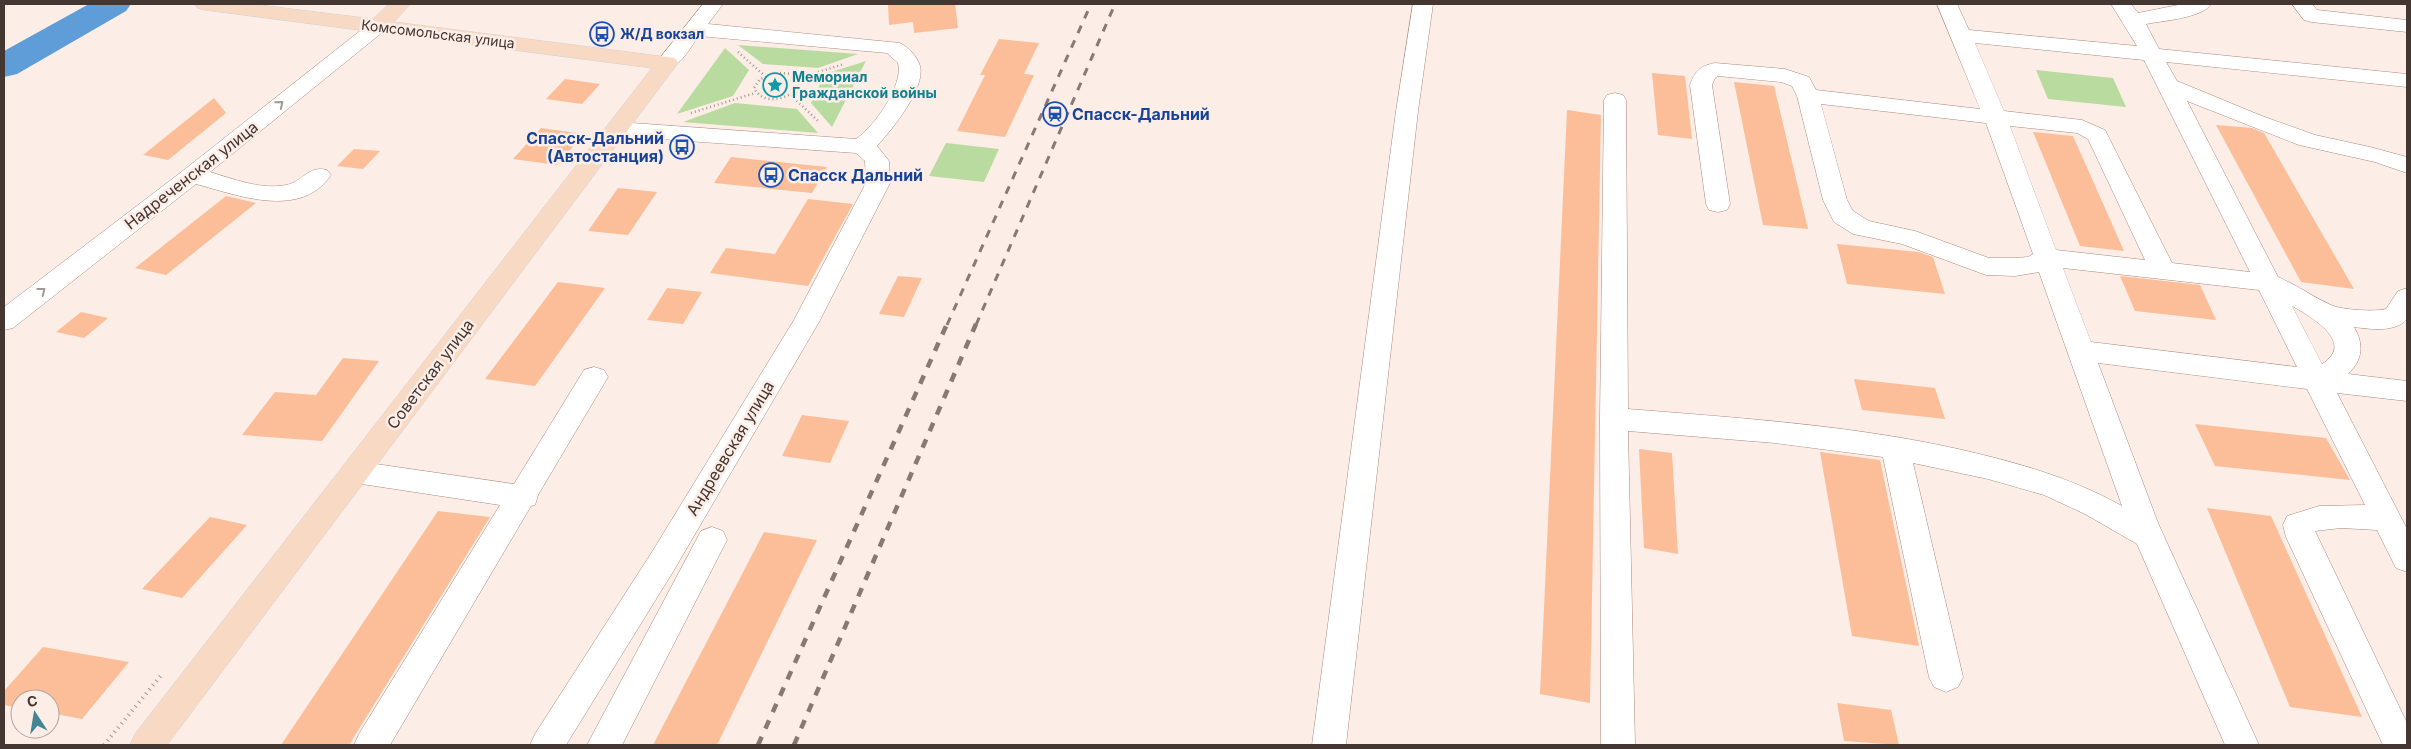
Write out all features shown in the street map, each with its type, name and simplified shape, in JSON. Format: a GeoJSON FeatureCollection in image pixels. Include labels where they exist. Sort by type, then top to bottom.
{"type":"FeatureCollection","features":[{"type":"Feature","properties":{"kind":"main road","name":"Комсомольская улица"},"geometry":{"type":"LineString","coordinates":[[205,4],[667,63]]}},
{"type":"Feature","properties":{"kind":"main road"},"geometry":{"type":"LineString","coordinates":[[377,27],[400,4]]}},
{"type":"Feature","properties":{"kind":"main road","name":"Советская улица"},"geometry":{"type":"LineString","coordinates":[[147,745],[667,63]]}},
{"type":"Feature","properties":{"kind":"street","name":"Советская улица"},"geometry":{"type":"LineString","coordinates":[[667,63],[713,4]]}},
{"type":"Feature","properties":{"kind":"street"},"geometry":{"type":"LineString","coordinates":[[1329,745],[1407,111],[1423,4]]}},
{"type":"Feature","properties":{"kind":"street"},"geometry":{"type":"LineString","coordinates":[[1947,4],[1962,35],[1996,118],[2149,536],[2242,745]]}},
{"type":"Feature","properties":{"kind":"street"},"geometry":{"type":"LineString","coordinates":[[2201,4],[2183,11],[2127,12],[2168,85],[2407,559]]}},
{"type":"Feature","properties":{"kind":"street"},"geometry":{"type":"LineString","coordinates":[[2285,4],[2307,10],[2407,26]]}},
{"type":"Feature","properties":{"kind":"street","name":"Надреченская улица"},"geometry":{"type":"LineString","coordinates":[[4,321],[192,175],[377,27]]}},
{"type":"Feature","properties":{"kind":"street"},"geometry":{"type":"LineString","coordinates":[[618,129],[846,146],[862,145],[872,138],[884,122],[907,85],[910,71],[907,61],[902,52],[893,47],[693,28]]}},
{"type":"Feature","properties":{"kind":"street"},"geometry":{"type":"LineString","coordinates":[[1962,35],[2407,80]]}},
{"type":"Feature","properties":{"kind":"street"},"geometry":{"type":"LineString","coordinates":[[1718,204],[1701,85],[1704,74],[1715,69],[1785,76],[1800,82],[1808,96],[1835,200],[1843,216],[1862,228],[1906,237],[1947,250],[1986,266],[2015,267],[2034,265],[2046,257],[2268,284],[2325,314],[2341,328],[2350,341],[2349,351],[2345,360],[2318,380]]}},
{"type":"Feature","properties":{"kind":"street"},"geometry":{"type":"LineString","coordinates":[[2168,85],[2306,139],[2342,150],[2391,159],[2407,166]]}},
{"type":"Feature","properties":{"kind":"street"},"geometry":{"type":"LineString","coordinates":[[1808,96],[2082,127],[2097,135],[2163,271]]}},
{"type":"Feature","properties":{"kind":"street"},"geometry":{"type":"LineString","coordinates":[[1615,100],[1614,419],[1618,745]]}},
{"type":"Feature","properties":{"kind":"street","name":"Андреевская улица"},"geometry":{"type":"LineString","coordinates":[[547,745],[663,561],[806,322],[878,183],[880,167],[874,155],[862,145]]}},
{"type":"Feature","properties":{"kind":"street"},"geometry":{"type":"LineString","coordinates":[[192,175],[263,191],[283,193],[293,192],[307,185],[319,175]]}},
{"type":"Feature","properties":{"kind":"street"},"geometry":{"type":"LineString","coordinates":[[2325,314],[2385,321],[2394,317],[2405,304],[2407,297]]}},
{"type":"Feature","properties":{"kind":"street"},"geometry":{"type":"LineString","coordinates":[[2080,351],[2407,391]]}},
{"type":"Feature","properties":{"kind":"street"},"geometry":{"type":"LineString","coordinates":[[371,745],[524,496],[594,377]]}},
{"type":"Feature","properties":{"kind":"street"},"geometry":{"type":"LineString","coordinates":[[1614,419],[1756,430],[1895,448],[1955,459],[2042,482],[2102,509],[2149,536]]}},
{"type":"Feature","properties":{"kind":"street"},"geometry":{"type":"LineString","coordinates":[[1895,448],[1946,677]]}},
{"type":"Feature","properties":{"kind":"street"},"geometry":{"type":"LineString","coordinates":[[355,472],[524,496]]}},
{"type":"Feature","properties":{"kind":"street"},"geometry":{"type":"LineString","coordinates":[[2385,518],[2330,516],[2308,520],[2298,525],[2301,537],[2400,745]]}},
{"type":"Feature","properties":{"kind":"street"},"geometry":{"type":"LineString","coordinates":[[604,745],[712,540]]}},
{"type":"Feature","properties":{"kind":"path"},"geometry":{"type":"LineString","coordinates":[[690,113],[755,93],[765,98],[780,99],[795,93],[799,89],[801,80],[787,73],[772,74],[755,84],[755,93]]}},
{"type":"Feature","properties":{"kind":"green space"},"geometry":{"type":"Polygon","coordinates":[[[738,45],[858,54],[818,68],[763,64],[738,45]]]}},
{"type":"Feature","properties":{"kind":"green space"},"geometry":{"type":"Polygon","coordinates":[[[725,48],[749,70],[733,96],[677,114],[725,48]]]}},
{"type":"Feature","properties":{"kind":"green space"},"geometry":{"type":"Polygon","coordinates":[[[866,61],[832,127],[811,103],[825,74],[866,61]]]}},
{"type":"Feature","properties":{"kind":"green space"},"geometry":{"type":"Polygon","coordinates":[[[2036,70],[2113,78],[2126,107],[2048,99],[2036,70]]]}},
{"type":"Feature","properties":{"kind":"green space"},"geometry":{"type":"Polygon","coordinates":[[[735,103],[797,109],[818,133],[683,122],[735,103]]]}},
{"type":"Feature","properties":{"kind":"green space"},"geometry":{"type":"Polygon","coordinates":[[[946,143],[999,149],[984,182],[929,176],[946,143]]]}},
{"type":"Feature","properties":{"kind":"building"},"geometry":{"type":"Polygon","coordinates":[[[888,4],[955,4],[958,28],[914,33],[913,22],[889,25],[888,4]]]}},
{"type":"Feature","properties":{"kind":"building","name":"Спасск-Дальний"},"geometry":{"type":"Polygon","coordinates":[[[999,39],[1039,43],[1024,74],[1034,75],[1005,137],[957,131],[985,75],[980,75],[999,39]]]}},
{"type":"Feature","properties":{"kind":"building"},"geometry":{"type":"Polygon","coordinates":[[[1652,73],[1685,76],[1692,139],[1658,135],[1652,73]]]}},
{"type":"Feature","properties":{"kind":"building"},"geometry":{"type":"Polygon","coordinates":[[[565,79],[600,84],[582,104],[546,99],[565,79]]]}},
{"type":"Feature","properties":{"kind":"building"},"geometry":{"type":"Polygon","coordinates":[[[1734,82],[1774,86],[1808,229],[1763,225],[1734,82]]]}},
{"type":"Feature","properties":{"kind":"building"},"geometry":{"type":"Polygon","coordinates":[[[214,98],[226,113],[168,160],[143,155],[214,98]]]}},
{"type":"Feature","properties":{"kind":"building"},"geometry":{"type":"Polygon","coordinates":[[[1567,110],[1601,115],[1590,703],[1540,694],[1567,110]]]}},
{"type":"Feature","properties":{"kind":"building"},"geometry":{"type":"Polygon","coordinates":[[[2216,125],[2252,128],[2264,133],[2354,289],[2301,282],[2216,125]]]}},
{"type":"Feature","properties":{"kind":"building"},"geometry":{"type":"Polygon","coordinates":[[[541,128],[584,134],[557,165],[513,159],[541,128]]]}},
{"type":"Feature","properties":{"kind":"building"},"geometry":{"type":"Polygon","coordinates":[[[2033,132],[2073,136],[2124,251],[2080,246],[2033,132]]]}},
{"type":"Feature","properties":{"kind":"building"},"geometry":{"type":"Polygon","coordinates":[[[354,149],[380,151],[363,169],[337,166],[354,149]]]}},
{"type":"Feature","properties":{"kind":"building","name":"Спасск Дальний"},"geometry":{"type":"Polygon","coordinates":[[[731,157],[827,167],[812,193],[714,183],[731,157]]]}},
{"type":"Feature","properties":{"kind":"building"},"geometry":{"type":"Polygon","coordinates":[[[618,188],[657,192],[628,235],[588,231],[618,188]]]}},
{"type":"Feature","properties":{"kind":"building"},"geometry":{"type":"Polygon","coordinates":[[[226,196],[256,203],[166,275],[135,268],[226,196]]]}},
{"type":"Feature","properties":{"kind":"building"},"geometry":{"type":"Polygon","coordinates":[[[808,199],[853,204],[808,286],[710,273],[726,248],[775,254],[808,199]]]}},
{"type":"Feature","properties":{"kind":"building"},"geometry":{"type":"Polygon","coordinates":[[[1837,244],[1918,252],[1933,257],[1945,294],[1847,284],[1837,244]]]}},
{"type":"Feature","properties":{"kind":"building"},"geometry":{"type":"Polygon","coordinates":[[[898,276],[922,278],[904,317],[879,314],[898,276]]]}},
{"type":"Feature","properties":{"kind":"building"},"geometry":{"type":"Polygon","coordinates":[[[2120,276],[2200,285],[2216,320],[2135,311],[2120,276]]]}},
{"type":"Feature","properties":{"kind":"building"},"geometry":{"type":"Polygon","coordinates":[[[558,282],[605,288],[535,386],[485,379],[558,282]]]}},
{"type":"Feature","properties":{"kind":"building"},"geometry":{"type":"Polygon","coordinates":[[[667,288],[702,292],[683,324],[647,320],[667,288]]]}},
{"type":"Feature","properties":{"kind":"building"},"geometry":{"type":"Polygon","coordinates":[[[81,312],[108,318],[84,338],[56,332],[81,312]]]}},
{"type":"Feature","properties":{"kind":"building"},"geometry":{"type":"Polygon","coordinates":[[[343,358],[379,361],[322,441],[242,435],[275,392],[316,395],[343,358]]]}},
{"type":"Feature","properties":{"kind":"building"},"geometry":{"type":"Polygon","coordinates":[[[1854,379],[1935,388],[1945,419],[1862,410],[1854,379]]]}},
{"type":"Feature","properties":{"kind":"building"},"geometry":{"type":"Polygon","coordinates":[[[802,415],[849,421],[830,463],[782,456],[802,415]]]}},
{"type":"Feature","properties":{"kind":"building"},"geometry":{"type":"Polygon","coordinates":[[[2195,424],[2326,438],[2350,480],[2215,466],[2195,424]]]}},
{"type":"Feature","properties":{"kind":"building"},"geometry":{"type":"Polygon","coordinates":[[[1639,449],[1672,453],[1678,554],[1644,548],[1639,449]]]}},
{"type":"Feature","properties":{"kind":"building"},"geometry":{"type":"Polygon","coordinates":[[[1820,452],[1880,460],[1919,646],[1852,636],[1820,452]]]}},
{"type":"Feature","properties":{"kind":"building"},"geometry":{"type":"Polygon","coordinates":[[[2207,508],[2271,516],[2362,717],[2290,707],[2207,508]]]}},
{"type":"Feature","properties":{"kind":"building"},"geometry":{"type":"Polygon","coordinates":[[[438,511],[490,517],[349,745],[281,745],[438,511]]]}},
{"type":"Feature","properties":{"kind":"building"},"geometry":{"type":"Polygon","coordinates":[[[210,517],[247,525],[182,598],[142,589],[210,517]]]}},
{"type":"Feature","properties":{"kind":"building"},"geometry":{"type":"Polygon","coordinates":[[[764,532],[817,540],[717,745],[653,745],[764,532]]]}},
{"type":"Feature","properties":{"kind":"building"},"geometry":{"type":"Polygon","coordinates":[[[43,647],[129,662],[82,719],[60,715],[60,689],[10,689],[10,706],[4,705],[4,691],[43,647]]]}},
{"type":"Feature","properties":{"kind":"building"},"geometry":{"type":"Polygon","coordinates":[[[1837,703],[1891,710],[1899,745],[1844,741],[1837,703]]]}},
{"type":"Feature","properties":{"kind":"waterway"},"geometry":{"type":"LineString","coordinates":[[4,66],[114,4]]}},
{"type":"Feature","properties":{"kind":"railway"},"geometry":{"type":"LineString","coordinates":[[947,325],[1091,4]]}},
{"type":"Feature","properties":{"kind":"railway"},"geometry":{"type":"LineString","coordinates":[[976,325],[1115,4]]}},
{"type":"Feature","properties":{"kind":"railway"},"geometry":{"type":"LineString","coordinates":[[758,745],[947,324]]}},
{"type":"Feature","properties":{"kind":"railway"},"geometry":{"type":"LineString","coordinates":[[794,745],[976,324]]}},
{"type":"Feature","properties":{"kind":"place","name":"Ж/Д вокзал"},"geometry":{"type":"Point","coordinates":[602,34]}},
{"type":"Feature","properties":{"kind":"place","name":"Мемориал Гражданской войны"},"geometry":{"type":"Point","coordinates":[775,85]}},
{"type":"Feature","properties":{"kind":"place","name":"Спасск-Дальний"},"geometry":{"type":"Point","coordinates":[1055,114]}},
{"type":"Feature","properties":{"kind":"place","name":"Спасск-Дальний (Автостанция)"},"geometry":{"type":"Point","coordinates":[682,147]}},
{"type":"Feature","properties":{"kind":"place","name":"Спасск Дальний"},"geometry":{"type":"Point","coordinates":[771,175]}}]}
